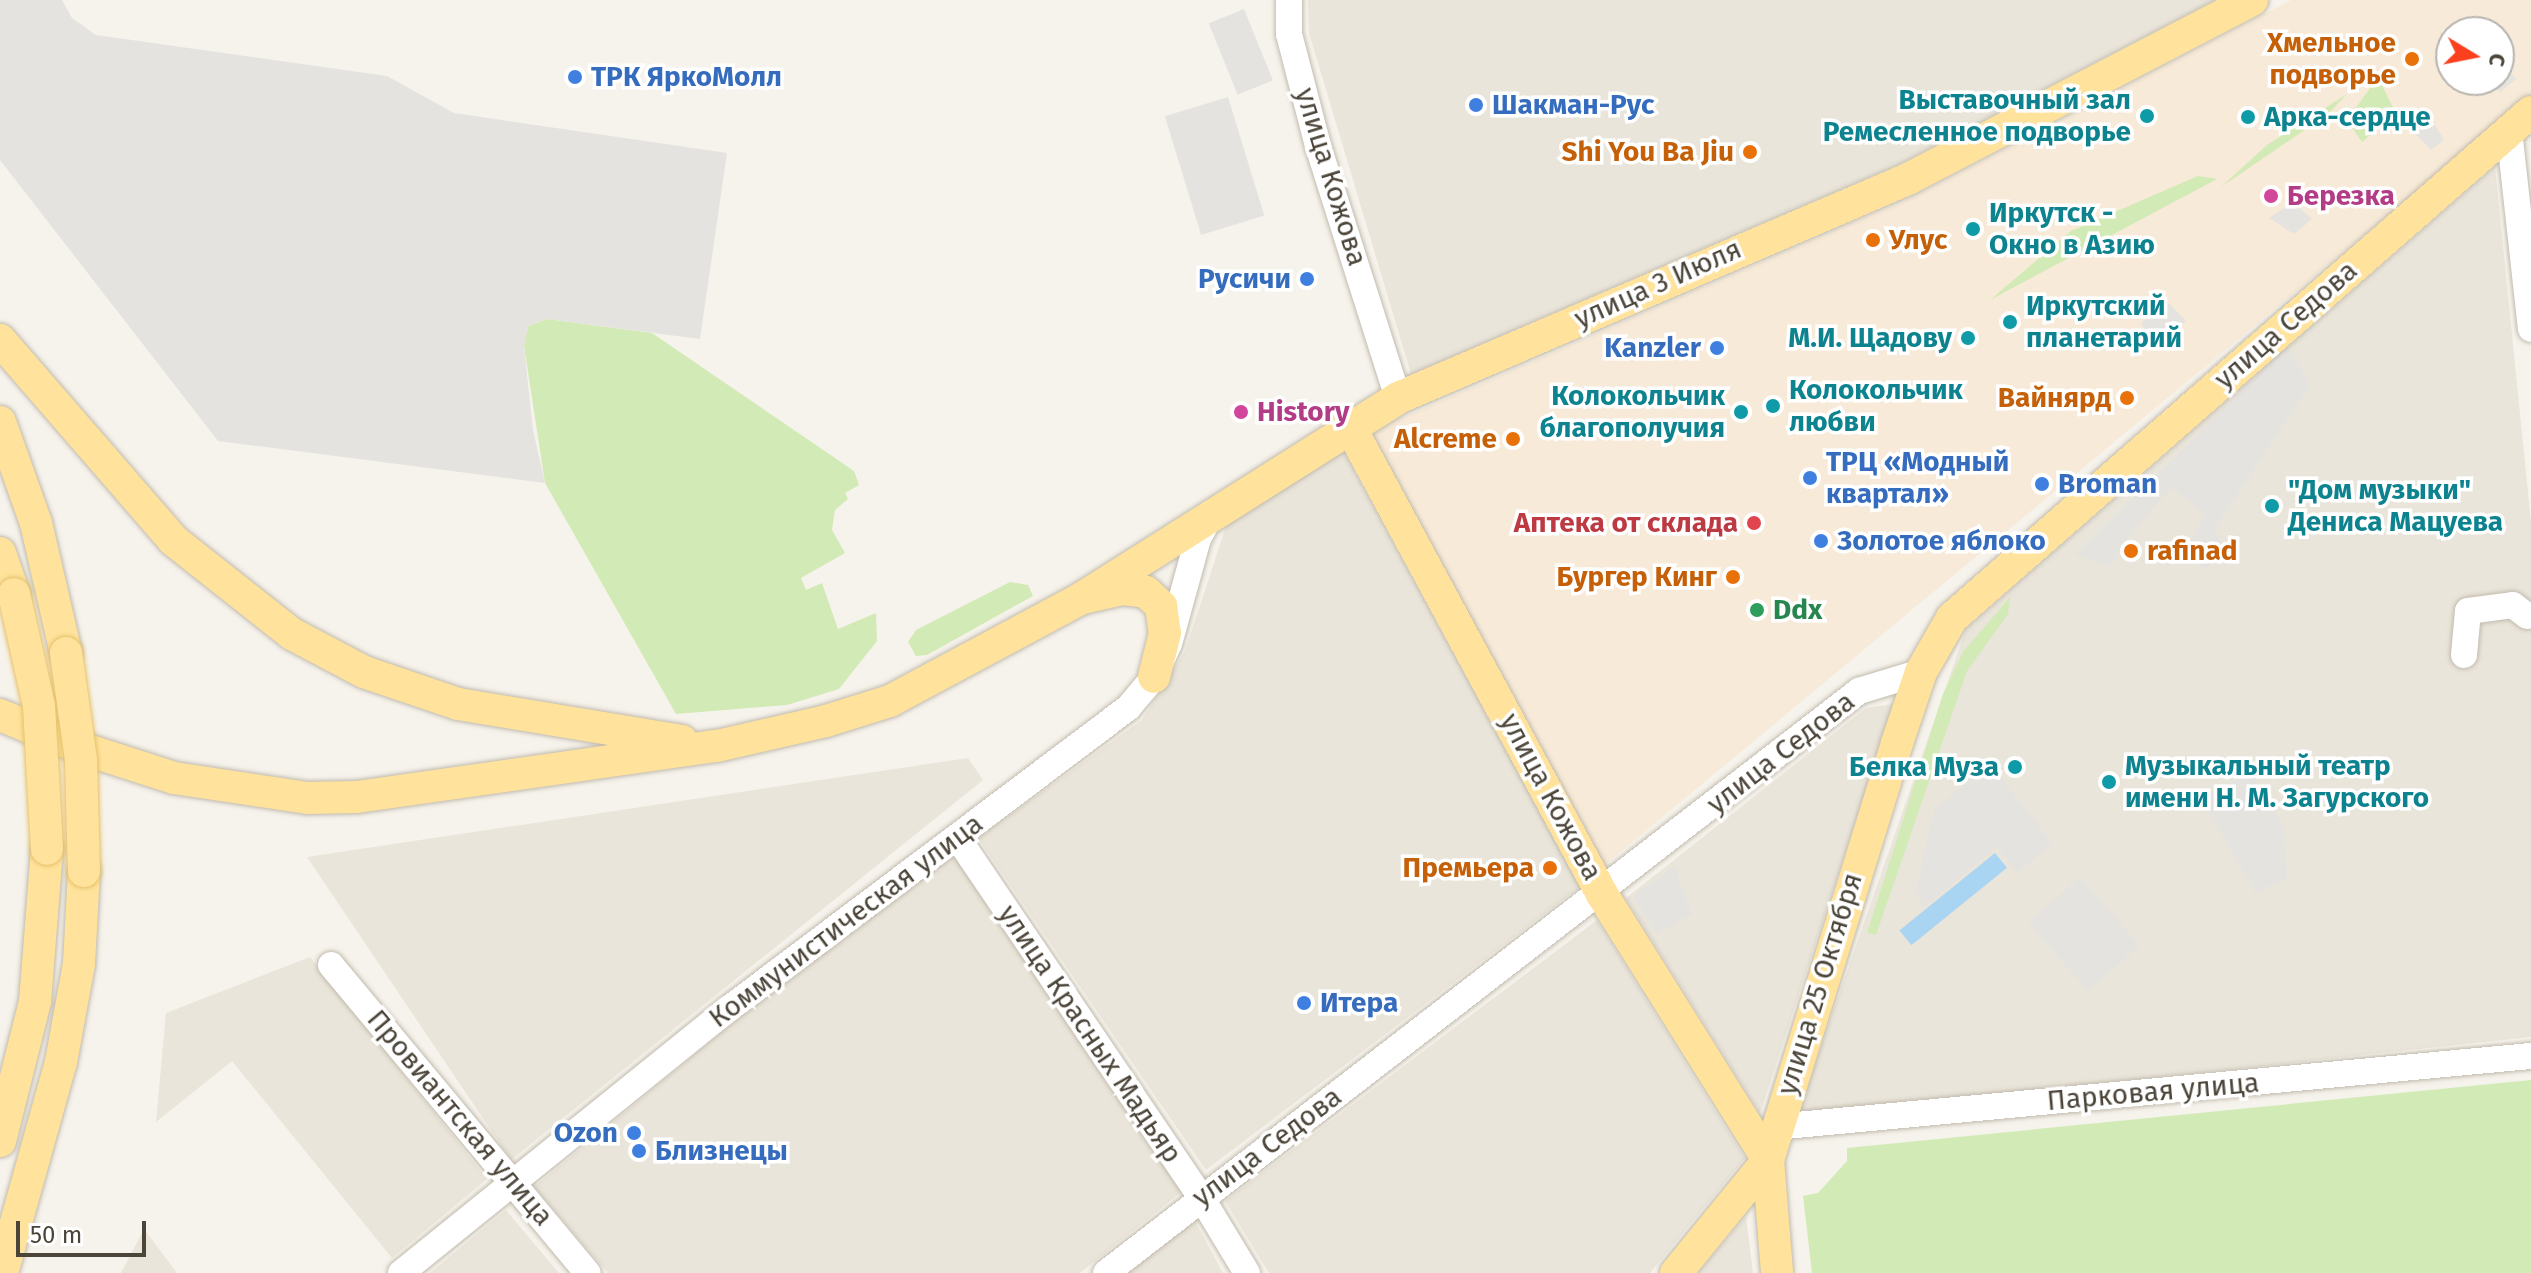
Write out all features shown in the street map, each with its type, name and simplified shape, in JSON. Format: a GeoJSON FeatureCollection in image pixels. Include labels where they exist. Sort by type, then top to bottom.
{"type":"FeatureCollection","features":[{"type":"Feature","properties":{"kind":"main road","name":"улица 3 Июля"},"geometry":{"type":"LineString","coordinates":[[1082,598],[1349,425],[1398,398],[1908,179],[2252,0]]}},
{"type":"Feature","properties":{"kind":"main road","name":"улица Седова"},"geometry":{"type":"LineString","coordinates":[[1921,672],[1952,618],[2520,121]]}},
{"type":"Feature","properties":{"kind":"main road"},"geometry":{"type":"LineString","coordinates":[[0,340],[173,540],[292,634],[364,672],[458,704],[717,746]]}},
{"type":"Feature","properties":{"kind":"main road"},"geometry":{"type":"LineString","coordinates":[[0,422],[36,523],[66,653],[81,760],[84,871],[74,996],[2,1273]]}},
{"type":"Feature","properties":{"kind":"main road","name":"улица Кожова"},"geometry":{"type":"LineString","coordinates":[[1349,425],[1602,894],[1768,1160]]}},
{"type":"Feature","properties":{"kind":"main road"},"geometry":{"type":"LineString","coordinates":[[0,553],[14,594],[39,706],[47,849],[35,1002],[0,1141]]}},
{"type":"Feature","properties":{"kind":"main road"},"geometry":{"type":"LineString","coordinates":[[0,715],[78,747],[174,778],[308,798],[427,790],[717,746],[890,701],[1082,598],[1127,588],[1155,597],[1165,627],[1154,677]]}},
{"type":"Feature","properties":{"kind":"main road","name":"улица 25 Октября"},"geometry":{"type":"LineString","coordinates":[[1676,1273],[1768,1160],[1775,1127],[1921,672]]}},
{"type":"Feature","properties":{"kind":"main road"},"geometry":{"type":"LineString","coordinates":[[1768,1160],[1777,1273]]}},
{"type":"Feature","properties":{"kind":"main road"},"geometry":{"type":"LineString","coordinates":[[0,1260],[17,1217]]}},
{"type":"Feature","properties":{"kind":"street","name":"улица Кожова"},"geometry":{"type":"LineString","coordinates":[[1289,0],[1289,34],[1318,146],[1398,398]]}},
{"type":"Feature","properties":{"kind":"street"},"geometry":{"type":"LineString","coordinates":[[2520,121],[2531,329]]}},
{"type":"Feature","properties":{"kind":"street","name":"Коммунистическая улица"},"geometry":{"type":"LineString","coordinates":[[401,1273],[512,1180],[1128,708],[1154,677],[1169,644],[1198,539],[1212,513]]}},
{"type":"Feature","properties":{"kind":"street"},"geometry":{"type":"LineString","coordinates":[[2464,655],[2468,611],[2513,605],[2527,616]]}},
{"type":"Feature","properties":{"kind":"street","name":"улица Седова"},"geometry":{"type":"LineString","coordinates":[[1106,1273],[1201,1197],[1602,894],[1859,691],[1921,672]]}},
{"type":"Feature","properties":{"kind":"street","name":"улица Красных Мадьяр"},"geometry":{"type":"LineString","coordinates":[[957,837],[1201,1197],[1247,1273]]}},
{"type":"Feature","properties":{"kind":"street","name":"Провиантская улица"},"geometry":{"type":"LineString","coordinates":[[331,965],[588,1273]]}},
{"type":"Feature","properties":{"kind":"street","name":"Парковая улица"},"geometry":{"type":"LineString","coordinates":[[1775,1127],[2531,1056]]}},
{"type":"Feature","properties":{"kind":"shaded area"},"geometry":{"type":"Polygon","coordinates":[[[0,0],[62,0],[72,18],[96,35],[387,76],[454,113],[727,153],[700,339],[547,319],[528,326],[524,346],[533,430],[545,483],[218,441],[0,160],[0,0]]]}},
{"type":"Feature","properties":{"kind":"shaded area"},"geometry":{"type":"Polygon","coordinates":[[[1308,0],[2215,0],[1901,163],[1411,374],[1309,33],[1308,0]]]}},
{"type":"Feature","properties":{"kind":"shaded area"},"geometry":{"type":"Polygon","coordinates":[[[2291,0],[2531,0],[2531,96],[1601,868],[1369,432],[1916,195],[2291,0]]]}},
{"type":"Feature","properties":{"kind":"shaded area"},"geometry":{"type":"Polygon","coordinates":[[[1244,9],[1273,80],[1238,95],[1209,23],[1244,9]]]}},
{"type":"Feature","properties":{"kind":"shaded area"},"geometry":{"type":"Polygon","coordinates":[[[1228,97],[1264,216],[1201,235],[1165,116],[1228,97]]]}},
{"type":"Feature","properties":{"kind":"shaded area"},"geometry":{"type":"Polygon","coordinates":[[[2428,113],[2444,140],[2431,150],[2405,123],[2428,113]]]}},
{"type":"Feature","properties":{"kind":"shaded area"},"geometry":{"type":"Polygon","coordinates":[[[2495,167],[2531,522],[2531,1037],[1797,1116],[1966,629],[2495,167]]]}},
{"type":"Feature","properties":{"kind":"shaded area"},"geometry":{"type":"Polygon","coordinates":[[[2293,202],[2312,219],[2294,234],[2269,218],[2293,202]]]}},
{"type":"Feature","properties":{"kind":"shaded area"},"geometry":{"type":"Polygon","coordinates":[[[2169,303],[2186,321],[2155,350],[2141,323],[2169,303]]]}},
{"type":"Feature","properties":{"kind":"shaded area"},"geometry":{"type":"Polygon","coordinates":[[[2287,346],[2310,385],[2214,530],[2222,543],[2207,570],[2184,554],[2205,514],[2172,488],[2135,528],[2110,567],[2075,555],[2287,346]]]}},
{"type":"Feature","properties":{"kind":"shaded area"},"geometry":{"type":"Polygon","coordinates":[[[1343,451],[1580,887],[1206,1170],[978,838],[1142,720],[1185,651],[1226,526],[1343,451]]]}},
{"type":"Feature","properties":{"kind":"shaded area"},"geometry":{"type":"Polygon","coordinates":[[[1894,704],[1760,1113],[1626,898],[1866,708],[1894,704]]]}},
{"type":"Feature","properties":{"kind":"shaded area"},"geometry":{"type":"Polygon","coordinates":[[[968,758],[983,780],[511,1160],[307,857],[968,758]]]}},
{"type":"Feature","properties":{"kind":"shaded area"},"geometry":{"type":"Polygon","coordinates":[[[1990,763],[2052,843],[2017,874],[1997,847],[1923,908],[1916,890],[1934,810],[1990,763]]]}},
{"type":"Feature","properties":{"kind":"shaded area"},"geometry":{"type":"Polygon","coordinates":[[[2251,771],[2284,827],[2287,879],[2255,892],[2200,798],[2251,771]]]}},
{"type":"Feature","properties":{"kind":"shaded area"},"geometry":{"type":"Polygon","coordinates":[[[959,848],[1185,1189],[1080,1273],[608,1273],[534,1187],[865,914],[959,848]]]}},
{"type":"Feature","properties":{"kind":"shaded area"},"geometry":{"type":"Polygon","coordinates":[[[1674,866],[1692,914],[1656,934],[1634,896],[1674,866]]]}},
{"type":"Feature","properties":{"kind":"shaded area"},"geometry":{"type":"Polygon","coordinates":[[[2080,877],[2140,946],[2088,991],[2028,922],[2080,877]]]}},
{"type":"Feature","properties":{"kind":"shaded area"},"geometry":{"type":"Polygon","coordinates":[[[1597,920],[1745,1158],[1650,1273],[1269,1273],[1225,1201],[1597,920]]]}},
{"type":"Feature","properties":{"kind":"shaded area"},"geometry":{"type":"Polygon","coordinates":[[[310,957],[487,1179],[392,1258],[232,1061],[156,1122],[166,1013],[310,957]]]}},
{"type":"Feature","properties":{"kind":"shaded area"},"geometry":{"type":"Polygon","coordinates":[[[506,1210],[559,1273],[430,1273],[506,1210]]]}},
{"type":"Feature","properties":{"kind":"shaded area"},"geometry":{"type":"Polygon","coordinates":[[[1746,1216],[1753,1273],[1698,1273],[1746,1216]]]}},
{"type":"Feature","properties":{"kind":"shaded area"},"geometry":{"type":"Polygon","coordinates":[[[1195,1221],[1223,1273],[1128,1273],[1188,1226],[1195,1221]]]}},
{"type":"Feature","properties":{"kind":"shaded area"},"geometry":{"type":"Polygon","coordinates":[[[144,1229],[177,1273],[121,1273],[144,1229]]]}},
{"type":"Feature","properties":{"kind":"green space"},"geometry":{"type":"Polygon","coordinates":[[[2378,77],[2396,114],[2362,142],[2347,120],[2378,77]]]}},
{"type":"Feature","properties":{"kind":"green space"},"geometry":{"type":"Polygon","coordinates":[[[2347,94],[2328,114],[2221,187],[2267,145],[2347,94]]]}},
{"type":"Feature","properties":{"kind":"green space"},"geometry":{"type":"Polygon","coordinates":[[[2198,176],[2217,179],[1990,300],[2071,231],[2198,176]]]}},
{"type":"Feature","properties":{"kind":"green space"},"geometry":{"type":"Polygon","coordinates":[[[547,319],[652,333],[854,471],[859,485],[845,493],[848,499],[835,510],[832,530],[845,553],[801,578],[806,590],[822,583],[838,629],[876,613],[877,641],[839,689],[787,705],[676,714],[545,483],[524,346],[528,326],[547,319]]]}},
{"type":"Feature","properties":{"kind":"green space"},"geometry":{"type":"Polygon","coordinates":[[[1010,582],[1028,585],[1033,596],[927,655],[916,656],[908,642],[916,630],[1010,582]]]}},
{"type":"Feature","properties":{"kind":"green space"},"geometry":{"type":"Polygon","coordinates":[[[2010,597],[2008,614],[1967,671],[1876,935],[1867,933],[1943,694],[1963,652],[2010,597]]]}},
{"type":"Feature","properties":{"kind":"green space"},"geometry":{"type":"Polygon","coordinates":[[[2531,1080],[2531,1273],[1812,1273],[1803,1196],[1818,1193],[1847,1161],[1847,1148],[2531,1080]]]}},
{"type":"Feature","properties":{"kind":"water"},"geometry":{"type":"Polygon","coordinates":[[[1995,853],[2007,868],[1911,945],[1899,930],[1995,853]]]}},
{"type":"Feature","properties":{"kind":"place","name":"Хмельное подворье"},"geometry":{"type":"Point","coordinates":[2412,59]}},
{"type":"Feature","properties":{"kind":"place","name":"ТРК ЯркоМолл"},"geometry":{"type":"Point","coordinates":[575,77]}},
{"type":"Feature","properties":{"kind":"place","name":"Шакман-Рус"},"geometry":{"type":"Point","coordinates":[1476,105]}},
{"type":"Feature","properties":{"kind":"place","name":"Выставочный зал Ремесленное подворье"},"geometry":{"type":"Point","coordinates":[2147,116]}},
{"type":"Feature","properties":{"kind":"place","name":"Арка-сердце"},"geometry":{"type":"Point","coordinates":[2248,117]}},
{"type":"Feature","properties":{"kind":"place","name":"Shi You Ba Jiu"},"geometry":{"type":"Point","coordinates":[1750,152]}},
{"type":"Feature","properties":{"kind":"place","name":"Березка"},"geometry":{"type":"Point","coordinates":[2271,196]}},
{"type":"Feature","properties":{"kind":"place","name":"Иркутск - Окно в Азию"},"geometry":{"type":"Point","coordinates":[1973,229]}},
{"type":"Feature","properties":{"kind":"place","name":"Улус"},"geometry":{"type":"Point","coordinates":[1873,240]}},
{"type":"Feature","properties":{"kind":"place","name":"Русичи"},"geometry":{"type":"Point","coordinates":[1307,279]}},
{"type":"Feature","properties":{"kind":"place","name":"Иркутский планетарий"},"geometry":{"type":"Point","coordinates":[2010,322]}},
{"type":"Feature","properties":{"kind":"place","name":"М.И. Щадову"},"geometry":{"type":"Point","coordinates":[1968,338]}},
{"type":"Feature","properties":{"kind":"place","name":"Kanzler"},"geometry":{"type":"Point","coordinates":[1717,348]}},
{"type":"Feature","properties":{"kind":"place","name":"Вайнярд"},"geometry":{"type":"Point","coordinates":[2127,398]}},
{"type":"Feature","properties":{"kind":"place","name":"Колокольчик любви"},"geometry":{"type":"Point","coordinates":[1773,406]}},
{"type":"Feature","properties":{"kind":"place","name":"History"},"geometry":{"type":"Point","coordinates":[1241,412]}},
{"type":"Feature","properties":{"kind":"place","name":"Колокольчик благополучия"},"geometry":{"type":"Point","coordinates":[1741,412]}},
{"type":"Feature","properties":{"kind":"place","name":"Alcreme"},"geometry":{"type":"Point","coordinates":[1513,439]}},
{"type":"Feature","properties":{"kind":"place","name":"ТРЦ «Модный квартал»"},"geometry":{"type":"Point","coordinates":[1810,478]}},
{"type":"Feature","properties":{"kind":"place","name":"Broman"},"geometry":{"type":"Point","coordinates":[2042,484]}},
{"type":"Feature","properties":{"kind":"place","name":"\"Дом музыки\" Дениса Мацуева"},"geometry":{"type":"Point","coordinates":[2272,506]}},
{"type":"Feature","properties":{"kind":"place","name":"Аптека от склада"},"geometry":{"type":"Point","coordinates":[1754,523]}},
{"type":"Feature","properties":{"kind":"place","name":"Золотое яблоко"},"geometry":{"type":"Point","coordinates":[1821,541]}},
{"type":"Feature","properties":{"kind":"place","name":"rafinad"},"geometry":{"type":"Point","coordinates":[2131,551]}},
{"type":"Feature","properties":{"kind":"place","name":"Бургер Кинг"},"geometry":{"type":"Point","coordinates":[1733,577]}},
{"type":"Feature","properties":{"kind":"place","name":"Ddx"},"geometry":{"type":"Point","coordinates":[1757,610]}},
{"type":"Feature","properties":{"kind":"place","name":"Белка Муза"},"geometry":{"type":"Point","coordinates":[2015,767]}},
{"type":"Feature","properties":{"kind":"place","name":"Музыкальный театр имени Н. М. Загурского"},"geometry":{"type":"Point","coordinates":[2109,782]}},
{"type":"Feature","properties":{"kind":"place","name":"Премьера"},"geometry":{"type":"Point","coordinates":[1550,868]}},
{"type":"Feature","properties":{"kind":"place","name":"Итера"},"geometry":{"type":"Point","coordinates":[1304,1003]}},
{"type":"Feature","properties":{"kind":"place","name":"Ozon"},"geometry":{"type":"Point","coordinates":[634,1133]}},
{"type":"Feature","properties":{"kind":"place","name":"Близнецы"},"geometry":{"type":"Point","coordinates":[639,1151]}}]}
